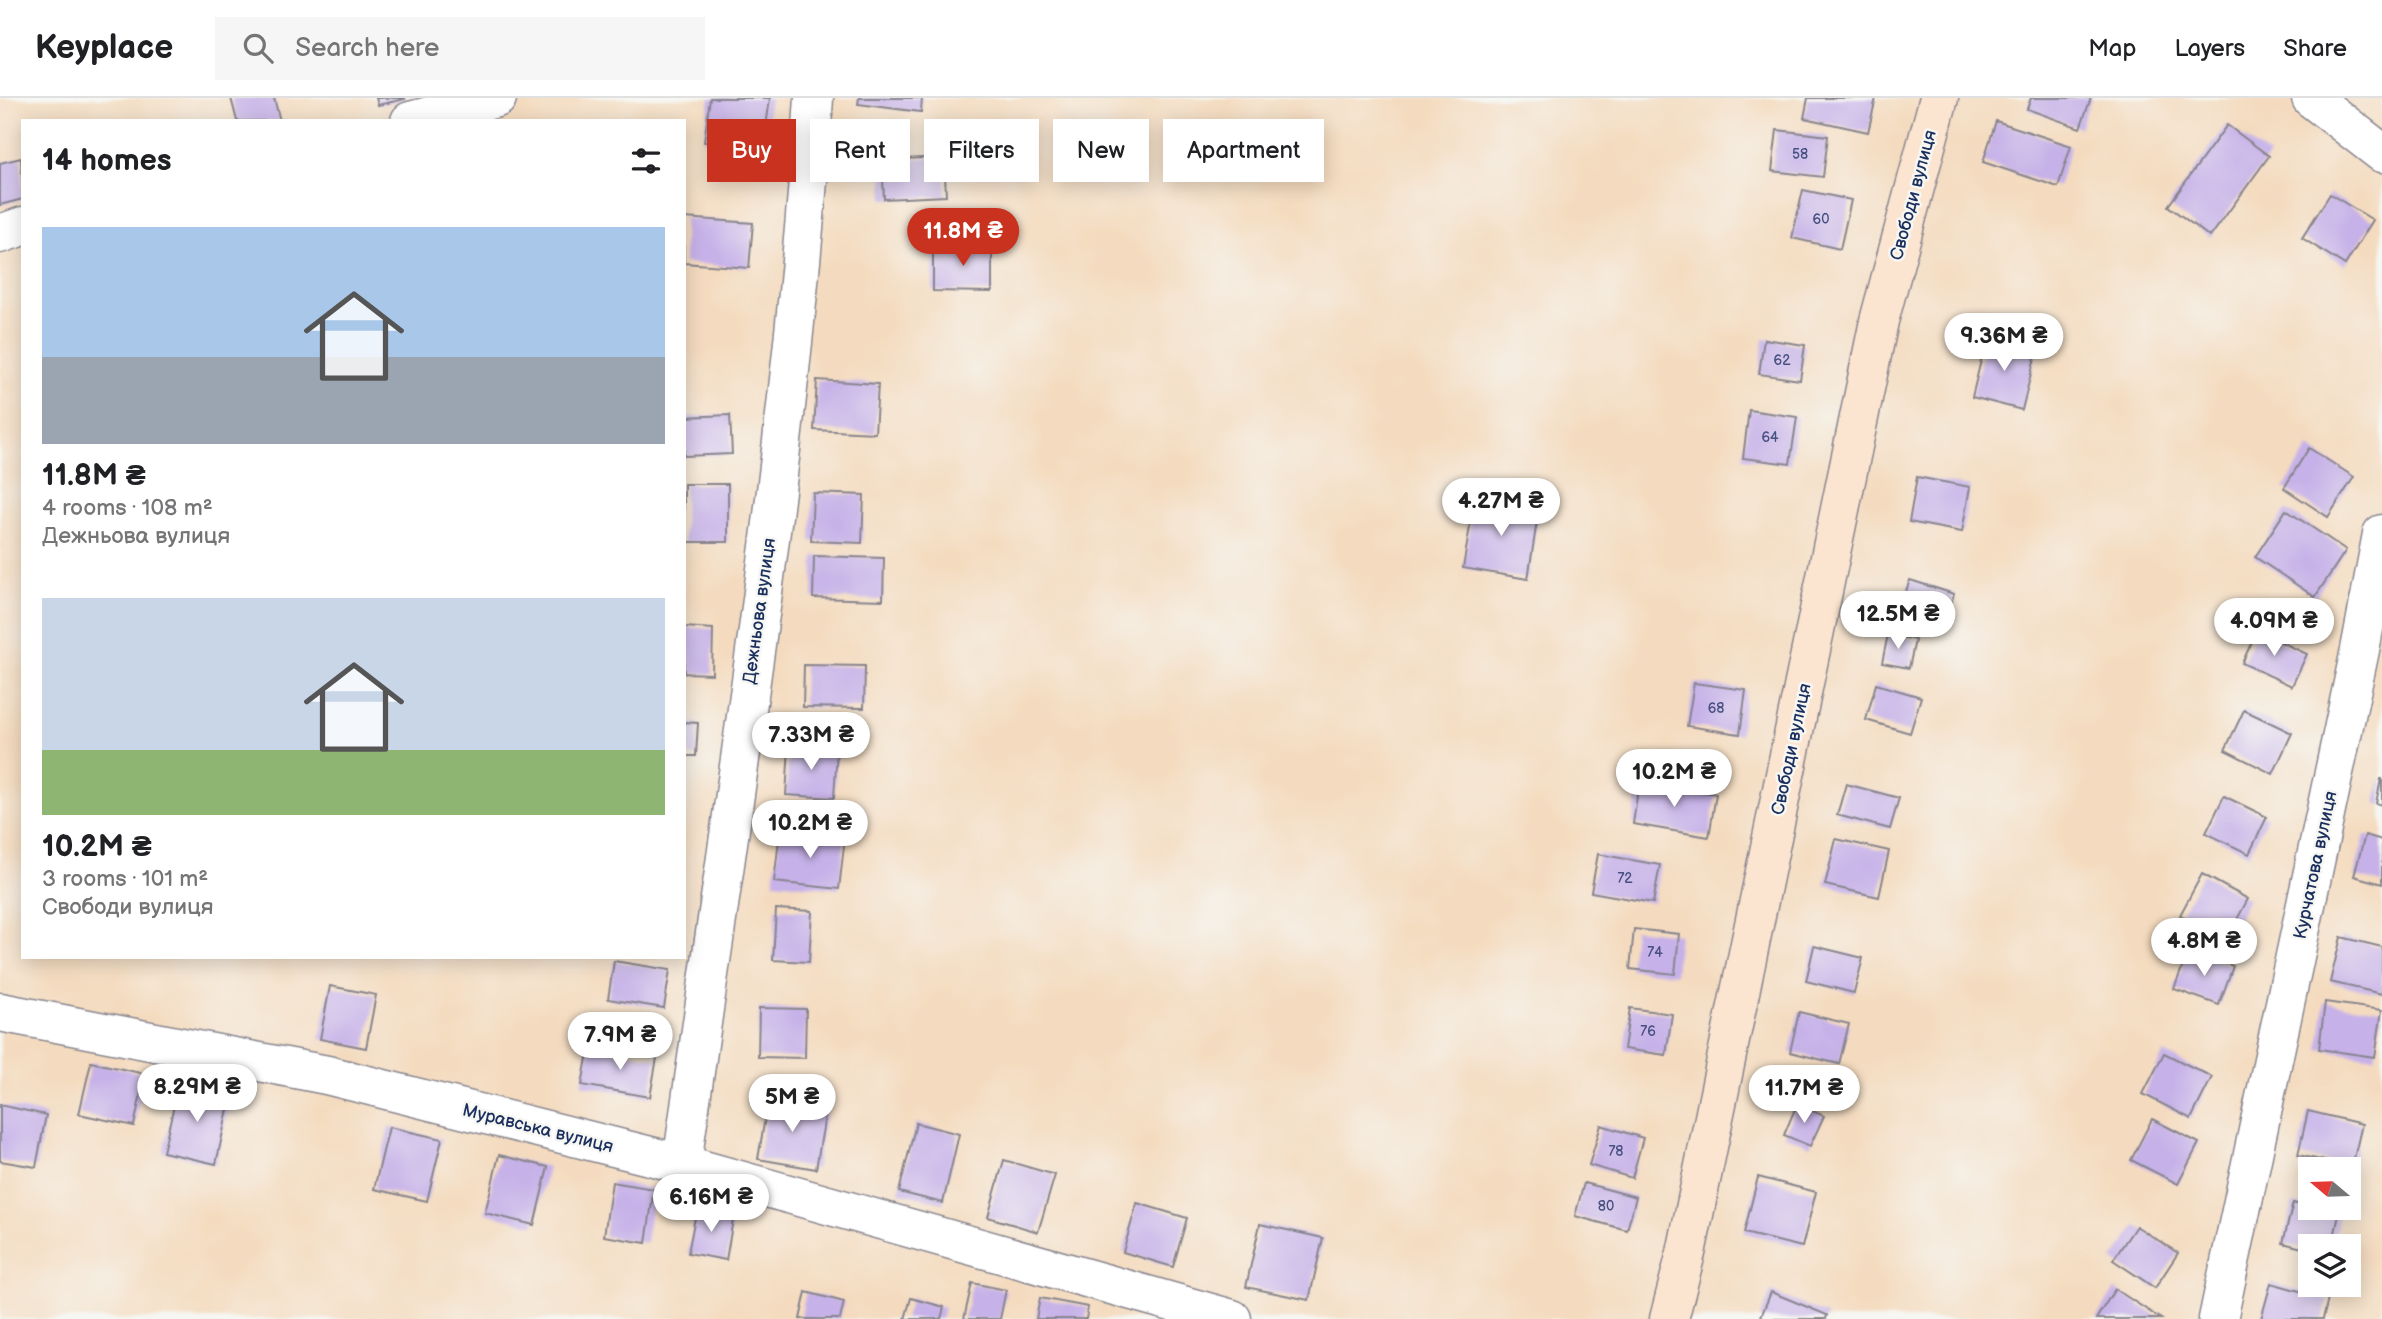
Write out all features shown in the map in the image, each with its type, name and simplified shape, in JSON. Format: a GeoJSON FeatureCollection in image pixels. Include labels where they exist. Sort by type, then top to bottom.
{"type":"FeatureCollection","features":[{"type":"Feature","properties":{"kind":"street"},"geometry":{"type":"LineString","coordinates":[[418,119],[497,98]]}},
{"type":"Feature","properties":{"kind":"street","name":"Дежньова вулиця"},"geometry":{"type":"LineString","coordinates":[[682,1164],[787,402],[806,221],[814,98]]}},
{"type":"Feature","properties":{"kind":"street","name":"Свободи вулиця"},"geometry":{"type":"LineString","coordinates":[[1669,1319],[1686,1253],[1879,321],[1939,98]]}},
{"type":"Feature","properties":{"kind":"street"},"geometry":{"type":"LineString","coordinates":[[2311,98],[2382,153]]}},
{"type":"Feature","properties":{"kind":"street"},"geometry":{"type":"LineString","coordinates":[[0,234],[21,227]]}},
{"type":"Feature","properties":{"kind":"street","name":"Курчатова вулиця"},"geometry":{"type":"LineString","coordinates":[[2218,1319],[2357,664],[2382,534]]}},
{"type":"Feature","properties":{"kind":"street","name":"Муравська вулиця"},"geometry":{"type":"LineString","coordinates":[[0,1012],[327,1075],[682,1164],[1232,1319]]}},
{"type":"Feature","properties":{"kind":"building"},"geometry":{"type":"Polygon","coordinates":[[[231,98],[274,98],[279,119],[236,119],[231,98]]]}},
{"type":"Feature","properties":{"kind":"building"},"geometry":{"type":"Polygon","coordinates":[[[376,98],[404,98],[405,99],[378,105],[376,98]]]}},
{"type":"Feature","properties":{"kind":"building"},"geometry":{"type":"Polygon","coordinates":[[[710,98],[770,98],[767,119],[707,119],[710,98]]]}},
{"type":"Feature","properties":{"kind":"building"},"geometry":{"type":"Polygon","coordinates":[[[859,98],[922,98],[921,112],[858,104],[859,98]]]}},
{"type":"Feature","properties":{"kind":"building"},"geometry":{"type":"Polygon","coordinates":[[[1808,98],[1876,98],[1868,132],[1804,118],[1808,98]]]}},
{"type":"Feature","properties":{"kind":"building"},"geometry":{"type":"Polygon","coordinates":[[[2031,98],[2091,98],[2080,128],[2027,109],[2031,98]]]}},
{"type":"Feature","properties":{"kind":"building"},"geometry":{"type":"Polygon","coordinates":[[[707,120],[707,142],[704,142],[707,120]]]}},
{"type":"Feature","properties":{"kind":"building"},"geometry":{"type":"Polygon","coordinates":[[[1996,121],[2071,146],[2058,187],[1983,162],[1996,121]]]}},
{"type":"Feature","properties":{"kind":"building"},"geometry":{"type":"Polygon","coordinates":[[[2227,125],[2269,156],[2210,237],[2168,206],[2227,125]]]}},
{"type":"Feature","properties":{"kind":"building"},"geometry":{"type":"Polygon","coordinates":[[[1777,130],[1828,136],[1823,177],[1772,171],[1777,130]]]}},
{"type":"Feature","properties":{"kind":"building"},"geometry":{"type":"Polygon","coordinates":[[[21,158],[21,200],[0,205],[0,163],[21,158]]]}},
{"type":"Feature","properties":{"kind":"building"},"geometry":{"type":"Polygon","coordinates":[[[924,158],[924,182],[945,182],[946,196],[884,199],[883,182],[910,182],[910,159],[924,158]]]}},
{"type":"Feature","properties":{"kind":"building"},"geometry":{"type":"Polygon","coordinates":[[[1803,190],[1851,200],[1840,249],[1792,238],[1803,190]]]}},
{"type":"Feature","properties":{"kind":"building"},"geometry":{"type":"Polygon","coordinates":[[[2330,194],[2373,220],[2345,265],[2302,238],[2330,194]]]}},
{"type":"Feature","properties":{"kind":"building"},"geometry":{"type":"Polygon","coordinates":[[[686,218],[753,223],[749,268],[686,263],[686,218]]]}},
{"type":"Feature","properties":{"kind":"building"},"geometry":{"type":"Polygon","coordinates":[[[933,245],[992,245],[992,292],[933,291],[933,245]]]}},
{"type":"Feature","properties":{"kind":"building"},"geometry":{"type":"Polygon","coordinates":[[[1987,336],[2037,349],[2022,410],[1972,397],[1987,336]]]}},
{"type":"Feature","properties":{"kind":"building"},"geometry":{"type":"Polygon","coordinates":[[[1764,339],[1805,345],[1800,380],[1759,374],[1764,339]]]}},
{"type":"Feature","properties":{"kind":"building"},"geometry":{"type":"Polygon","coordinates":[[[817,380],[878,384],[875,433],[814,430],[817,380]]]}},
{"type":"Feature","properties":{"kind":"building"},"geometry":{"type":"Polygon","coordinates":[[[1749,410],[1797,417],[1790,464],[1743,458],[1749,410]]]}},
{"type":"Feature","properties":{"kind":"building"},"geometry":{"type":"Polygon","coordinates":[[[730,415],[732,454],[686,456],[686,417],[730,415]]]}},
{"type":"Feature","properties":{"kind":"building"},"geometry":{"type":"Polygon","coordinates":[[[2309,448],[2354,477],[2328,517],[2284,488],[2309,448]]]}},
{"type":"Feature","properties":{"kind":"building"},"geometry":{"type":"Polygon","coordinates":[[[1917,477],[1970,487],[1962,532],[1909,522],[1917,477]]]}},
{"type":"Feature","properties":{"kind":"building"},"geometry":{"type":"Polygon","coordinates":[[[686,484],[728,484],[728,542],[686,542],[686,484]]]}},
{"type":"Feature","properties":{"kind":"building"},"geometry":{"type":"Polygon","coordinates":[[[813,493],[864,495],[862,543],[811,541],[813,493]]]}},
{"type":"Feature","properties":{"kind":"building"},"geometry":{"type":"Polygon","coordinates":[[[1475,497],[1539,508],[1528,579],[1463,568],[1475,497]]]}},
{"type":"Feature","properties":{"kind":"building"},"geometry":{"type":"Polygon","coordinates":[[[2286,510],[2346,550],[2315,597],[2255,557],[2286,510]]]}},
{"type":"Feature","properties":{"kind":"building"},"geometry":{"type":"Polygon","coordinates":[[[814,556],[884,558],[883,600],[813,598],[814,556]]]}},
{"type":"Feature","properties":{"kind":"building"},"geometry":{"type":"Polygon","coordinates":[[[1910,580],[1954,594],[1944,625],[1899,610],[1910,580]]]}},
{"type":"Feature","properties":{"kind":"building"},"geometry":{"type":"Polygon","coordinates":[[[686,627],[713,629],[712,674],[686,673],[686,627]]]}},
{"type":"Feature","properties":{"kind":"building"},"geometry":{"type":"Polygon","coordinates":[[[2257,631],[2307,654],[2292,686],[2242,663],[2257,631]]]}},
{"type":"Feature","properties":{"kind":"building"},"geometry":{"type":"Polygon","coordinates":[[[1888,634],[1915,640],[1909,668],[1882,663],[1888,634]]]}},
{"type":"Feature","properties":{"kind":"building"},"geometry":{"type":"Polygon","coordinates":[[[804,665],[865,666],[864,708],[803,707],[804,665]]]}},
{"type":"Feature","properties":{"kind":"building"},"geometry":{"type":"Polygon","coordinates":[[[1694,683],[1746,690],[1740,734],[1687,726],[1694,683]]]}},
{"type":"Feature","properties":{"kind":"building"},"geometry":{"type":"Polygon","coordinates":[[[1876,684],[1921,697],[1910,733],[1866,720],[1876,684]]]}},
{"type":"Feature","properties":{"kind":"building"},"geometry":{"type":"Polygon","coordinates":[[[2244,710],[2292,733],[2273,774],[2225,750],[2244,710]]]}},
{"type":"Feature","properties":{"kind":"building"},"geometry":{"type":"Polygon","coordinates":[[[686,722],[698,723],[696,756],[686,756],[686,722]]]}},
{"type":"Feature","properties":{"kind":"building"},"geometry":{"type":"Polygon","coordinates":[[[789,747],[837,750],[834,798],[786,795],[789,747]]]}},
{"type":"Feature","properties":{"kind":"building"},"geometry":{"type":"Polygon","coordinates":[[[2382,779],[2382,805],[2376,803],[2382,779]]]}},
{"type":"Feature","properties":{"kind":"building"},"geometry":{"type":"Polygon","coordinates":[[[1639,782],[1716,794],[1709,837],[1633,824],[1639,782]]]}},
{"type":"Feature","properties":{"kind":"building"},"geometry":{"type":"Polygon","coordinates":[[[1846,784],[1899,798],[1890,829],[1837,815],[1846,784]]]}},
{"type":"Feature","properties":{"kind":"building"},"geometry":{"type":"Polygon","coordinates":[[[2224,796],[2267,817],[2249,854],[2206,833],[2224,796]]]}},
{"type":"Feature","properties":{"kind":"building"},"geometry":{"type":"Polygon","coordinates":[[[780,831],[845,837],[839,889],[774,882],[780,831]]]}},
{"type":"Feature","properties":{"kind":"building"},"geometry":{"type":"Polygon","coordinates":[[[2365,835],[2382,840],[2382,884],[2354,876],[2365,835]]]}},
{"type":"Feature","properties":{"kind":"building"},"geometry":{"type":"Polygon","coordinates":[[[1836,839],[1889,851],[1879,897],[1825,885],[1836,839]]]}},
{"type":"Feature","properties":{"kind":"building"},"geometry":{"type":"Polygon","coordinates":[[[1598,854],[1660,865],[1653,903],[1591,892],[1598,854]]]}},
{"type":"Feature","properties":{"kind":"building"},"geometry":{"type":"Polygon","coordinates":[[[2202,874],[2248,899],[2226,940],[2180,915],[2202,874]]]}},
{"type":"Feature","properties":{"kind":"building"},"geometry":{"type":"Polygon","coordinates":[[[776,909],[812,911],[809,962],[773,960],[776,909]]]}},
{"type":"Feature","properties":{"kind":"building"},"geometry":{"type":"Polygon","coordinates":[[[1634,929],[1679,934],[1675,974],[1630,969],[1634,929]]]}},
{"type":"Feature","properties":{"kind":"building"},"geometry":{"type":"Polygon","coordinates":[[[2341,937],[2382,947],[2382,994],[2330,982],[2341,937]]]}},
{"type":"Feature","properties":{"kind":"building"},"geometry":{"type":"Polygon","coordinates":[[[1814,946],[1863,958],[1854,993],[1806,981],[1814,946]]]}},
{"type":"Feature","properties":{"kind":"building"},"geometry":{"type":"Polygon","coordinates":[[[2189,950],[2233,966],[2219,1005],[2174,989],[2189,950]]]}},
{"type":"Feature","properties":{"kind":"building"},"geometry":{"type":"Polygon","coordinates":[[[614,961],[670,970],[664,1008],[608,999],[614,961]]]}},
{"type":"Feature","properties":{"kind":"building"},"geometry":{"type":"Polygon","coordinates":[[[330,986],[376,995],[366,1048],[320,1039],[330,986]]]}},
{"type":"Feature","properties":{"kind":"building"},"geometry":{"type":"Polygon","coordinates":[[[2325,1002],[2382,1010],[2375,1057],[2319,1049],[2325,1002]]]}},
{"type":"Feature","properties":{"kind":"building"},"geometry":{"type":"Polygon","coordinates":[[[759,1008],[806,1009],[805,1058],[758,1057],[759,1008]]]}},
{"type":"Feature","properties":{"kind":"building"},"geometry":{"type":"Polygon","coordinates":[[[1630,1008],[1672,1014],[1666,1055],[1624,1049],[1630,1008]]]}},
{"type":"Feature","properties":{"kind":"building"},"geometry":{"type":"Polygon","coordinates":[[[1799,1012],[1849,1024],[1839,1064],[1790,1052],[1799,1012]]]}},
{"type":"Feature","properties":{"kind":"building"},"geometry":{"type":"Polygon","coordinates":[[[589,1047],[657,1058],[650,1097],[582,1085],[589,1047]]]}},
{"type":"Feature","properties":{"kind":"building"},"geometry":{"type":"Polygon","coordinates":[[[2164,1053],[2212,1077],[2191,1119],[2143,1094],[2164,1053]]]}},
{"type":"Feature","properties":{"kind":"building"},"geometry":{"type":"Polygon","coordinates":[[[91,1062],[145,1074],[134,1126],[79,1114],[91,1062]]]}},
{"type":"Feature","properties":{"kind":"building"},"geometry":{"type":"Polygon","coordinates":[[[179,1084],[231,1095],[216,1164],[163,1152],[179,1084]]]}},
{"type":"Feature","properties":{"kind":"building"},"geometry":{"type":"Polygon","coordinates":[[[768,1100],[826,1110],[816,1169],[758,1159],[768,1100]]]}},
{"type":"Feature","properties":{"kind":"building"},"geometry":{"type":"Polygon","coordinates":[[[1797,1104],[1824,1116],[1810,1146],[1784,1135],[1797,1104]]]}},
{"type":"Feature","properties":{"kind":"building"},"geometry":{"type":"Polygon","coordinates":[[[0,1105],[46,1115],[36,1167],[0,1161],[0,1105]]]}},
{"type":"Feature","properties":{"kind":"building"},"geometry":{"type":"Polygon","coordinates":[[[2308,1111],[2362,1124],[2354,1157],[2298,1155],[2308,1111]]]}},
{"type":"Feature","properties":{"kind":"building"},"geometry":{"type":"Polygon","coordinates":[[[2152,1119],[2199,1143],[2178,1184],[2131,1160],[2152,1119]]]}},
{"type":"Feature","properties":{"kind":"building"},"geometry":{"type":"Polygon","coordinates":[[[916,1123],[959,1134],[943,1203],[899,1192],[916,1123]]]}},
{"type":"Feature","properties":{"kind":"building"},"geometry":{"type":"Polygon","coordinates":[[[1601,1125],[1643,1138],[1632,1178],[1589,1165],[1601,1125]]]}},
{"type":"Feature","properties":{"kind":"building"},"geometry":{"type":"Polygon","coordinates":[[[389,1127],[442,1139],[427,1201],[374,1189],[389,1127]]]}},
{"type":"Feature","properties":{"kind":"building"},"geometry":{"type":"Polygon","coordinates":[[[499,1155],[548,1167],[534,1225],[485,1213],[499,1155]]]}},
{"type":"Feature","properties":{"kind":"building"},"geometry":{"type":"Polygon","coordinates":[[[1004,1160],[1055,1175],[1038,1232],[988,1217],[1004,1160]]]}},
{"type":"Feature","properties":{"kind":"building"},"geometry":{"type":"Polygon","coordinates":[[[1758,1177],[1816,1192],[1802,1247],[1744,1233],[1758,1177]]]}},
{"type":"Feature","properties":{"kind":"building"},"geometry":{"type":"Polygon","coordinates":[[[612,1182],[654,1189],[646,1243],[604,1236],[612,1182]]]}},
{"type":"Feature","properties":{"kind":"building"},"geometry":{"type":"Polygon","coordinates":[[[1584,1183],[1636,1197],[1627,1230],[1575,1216],[1584,1183]]]}},
{"type":"Feature","properties":{"kind":"building"},"geometry":{"type":"Polygon","coordinates":[[[1137,1203],[1187,1218],[1173,1267],[1123,1252],[1137,1203]]]}},
{"type":"Feature","properties":{"kind":"building"},"geometry":{"type":"Polygon","coordinates":[[[2293,1203],[2298,1204],[2298,1220],[2338,1220],[2335,1234],[2298,1234],[2298,1247],[2283,1243],[2293,1203]]]}},
{"type":"Feature","properties":{"kind":"building"},"geometry":{"type":"Polygon","coordinates":[[[697,1207],[734,1214],[726,1260],[688,1253],[697,1207]]]}},
{"type":"Feature","properties":{"kind":"building"},"geometry":{"type":"Polygon","coordinates":[[[1260,1224],[1323,1238],[1309,1300],[1246,1287],[1260,1224]]]}},
{"type":"Feature","properties":{"kind":"building"},"geometry":{"type":"Polygon","coordinates":[[[2136,1226],[2178,1253],[2155,1288],[2113,1260],[2136,1226]]]}},
{"type":"Feature","properties":{"kind":"building"},"geometry":{"type":"Polygon","coordinates":[[[972,1283],[1006,1290],[1000,1319],[964,1319],[972,1283]]]}},
{"type":"Feature","properties":{"kind":"building"},"geometry":{"type":"Polygon","coordinates":[[[2271,1283],[2298,1291],[2298,1297],[2328,1299],[2323,1319],[2261,1319],[2271,1283]]]}},
{"type":"Feature","properties":{"kind":"building"},"geometry":{"type":"Polygon","coordinates":[[[2115,1289],[2161,1319],[2096,1319],[2115,1289]]]}},
{"type":"Feature","properties":{"kind":"building"},"geometry":{"type":"Polygon","coordinates":[[[806,1292],[844,1302],[840,1319],[800,1319],[806,1292]]]}},
{"type":"Feature","properties":{"kind":"building"},"geometry":{"type":"Polygon","coordinates":[[[1771,1292],[1827,1315],[1826,1319],[1760,1319],[1771,1292]]]}},
{"type":"Feature","properties":{"kind":"building"},"geometry":{"type":"Polygon","coordinates":[[[911,1298],[944,1307],[941,1319],[905,1319],[911,1298]]]}},
{"type":"Feature","properties":{"kind":"building"},"geometry":{"type":"Polygon","coordinates":[[[1040,1298],[1088,1307],[1086,1319],[1036,1319],[1040,1298]]]}}]}
